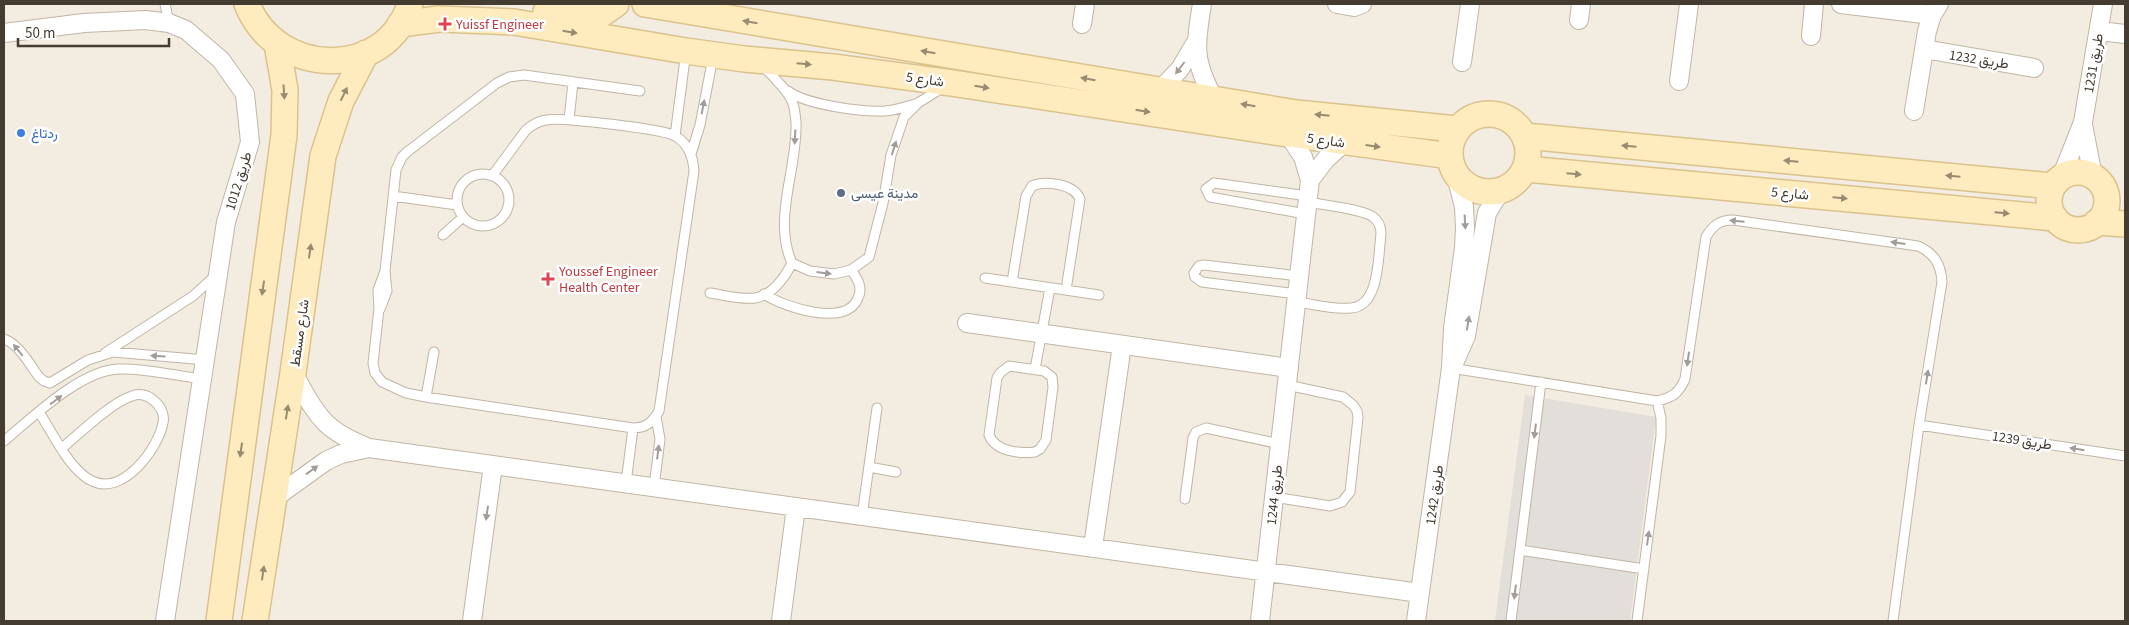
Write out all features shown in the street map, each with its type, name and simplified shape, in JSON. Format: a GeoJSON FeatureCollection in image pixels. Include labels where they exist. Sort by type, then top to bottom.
{"type":"FeatureCollection","features":[{"type":"Feature","properties":{"kind":"street"},"geometry":{"type":"LineString","coordinates":[[247,4],[260,27],[277,44],[291,53],[321,61],[337,61],[366,53],[379,45],[405,14]]}},
{"type":"Feature","properties":{"kind":"street"},"geometry":{"type":"LineString","coordinates":[[514,22],[531,13],[542,12],[596,18],[616,4]]}},
{"type":"Feature","properties":{"kind":"street","name":"شارع 5"},"geometry":{"type":"LineString","coordinates":[[645,4],[1296,113],[1457,129]]}},
{"type":"Feature","properties":{"kind":"street"},"geometry":{"type":"LineString","coordinates":[[1082,24],[1085,4]]}},
{"type":"Feature","properties":{"kind":"street"},"geometry":{"type":"LineString","coordinates":[[1202,4],[1196,42],[1201,72],[1214,99]]}},
{"type":"Feature","properties":{"kind":"street"},"geometry":{"type":"LineString","coordinates":[[1337,4],[1354,7],[1362,4]]}},
{"type":"Feature","properties":{"kind":"street"},"geometry":{"type":"LineString","coordinates":[[1462,62],[1470,4]]}},
{"type":"Feature","properties":{"kind":"street"},"geometry":{"type":"LineString","coordinates":[[1679,81],[1689,4]]}},
{"type":"Feature","properties":{"kind":"street"},"geometry":{"type":"LineString","coordinates":[[1811,36],[1814,4]]}},
{"type":"Feature","properties":{"kind":"street"},"geometry":{"type":"LineString","coordinates":[[1841,4],[1936,9],[1927,31],[1914,111]]}},
{"type":"Feature","properties":{"kind":"street","name":"طريق 1231"},"geometry":{"type":"LineString","coordinates":[[2057,182],[2083,122],[2103,4]]}},
{"type":"Feature","properties":{"kind":"street","name":"شارع 5"},"geometry":{"type":"LineString","coordinates":[[405,14],[439,20],[514,22],[686,51],[744,59],[833,67],[952,83],[1345,142],[1453,166]]}},
{"type":"Feature","properties":{"kind":"street","name":"طريق 1012"},"geometry":{"type":"LineString","coordinates":[[4,33],[84,23],[146,20],[169,23],[186,30],[221,60],[245,94],[250,142],[226,222],[165,621]]}},
{"type":"Feature","properties":{"kind":"street"},"geometry":{"type":"LineString","coordinates":[[2099,32],[2125,34]]}},
{"type":"Feature","properties":{"kind":"street"},"geometry":{"type":"LineString","coordinates":[[1159,91],[1180,69],[1196,42]]}},
{"type":"Feature","properties":{"kind":"street"},"geometry":{"type":"LineString","coordinates":[[218,621],[284,135],[285,90],[277,44]]}},
{"type":"Feature","properties":{"kind":"street","name":"طريق 1232"},"geometry":{"type":"LineString","coordinates":[[1924,49],[2034,68]]}},
{"type":"Feature","properties":{"kind":"street","name":"شارع مسقط"},"geometry":{"type":"LineString","coordinates":[[256,621],[323,156],[330,128],[341,101],[366,53]]}},
{"type":"Feature","properties":{"kind":"street"},"geometry":{"type":"LineString","coordinates":[[1487,113],[1499,114],[1519,126],[1525,136],[1529,158],[1526,169],[1521,177],[1507,188],[1493,192],[1479,191],[1466,185],[1453,166],[1450,147],[1457,129],[1465,121],[1476,115],[1487,113]]}},
{"type":"Feature","properties":{"kind":"street","name":"طريق 1231"},"geometry":{"type":"LineString","coordinates":[[2083,122],[2107,184]]}},
{"type":"Feature","properties":{"kind":"street","name":"طريق 1244"},"geometry":{"type":"LineString","coordinates":[[1260,621],[1308,198],[1303,157],[1288,134]]}},
{"type":"Feature","properties":{"kind":"street"},"geometry":{"type":"LineString","coordinates":[[1525,136],[2057,182]]}},
{"type":"Feature","properties":{"kind":"street"},"geometry":{"type":"LineString","coordinates":[[1308,198],[1326,159],[1345,142]]}},
{"type":"Feature","properties":{"kind":"street","name":"طريق 1242"},"geometry":{"type":"LineString","coordinates":[[1416,621],[1451,368],[1453,328],[1464,248],[1464,207],[1453,166]]}},
{"type":"Feature","properties":{"kind":"street","name":"شارع 5"},"geometry":{"type":"LineString","coordinates":[[1526,169],[2055,218]]}},
{"type":"Feature","properties":{"kind":"street"},"geometry":{"type":"LineString","coordinates":[[2097,222],[2106,207],[2107,184],[2078,172],[2070,173],[2057,182],[2049,202],[2055,218],[2060,223],[2072,229],[2085,228],[2097,222],[2125,224]]}},
{"type":"Feature","properties":{"kind":"street","name":"طريق 1242"},"geometry":{"type":"LineString","coordinates":[[1451,368],[1466,336],[1487,213],[1498,195],[1507,188]]}},
{"type":"Feature","properties":{"kind":"street"},"geometry":{"type":"LineString","coordinates":[[967,323],[1122,345],[1288,377]]}},
{"type":"Feature","properties":{"kind":"street"},"geometry":{"type":"LineString","coordinates":[[1093,547],[1122,345]]}},
{"type":"Feature","properties":{"kind":"street"},"geometry":{"type":"LineString","coordinates":[[293,374],[323,421],[345,438],[369,448],[1420,593]]}},
{"type":"Feature","properties":{"kind":"street"},"geometry":{"type":"LineString","coordinates":[[273,499],[326,461],[340,454],[369,448]]}},
{"type":"Feature","properties":{"kind":"street"},"geometry":{"type":"LineString","coordinates":[[472,621],[493,465]]}},
{"type":"Feature","properties":{"kind":"street"},"geometry":{"type":"LineString","coordinates":[[781,621],[796,507]]}},
{"type":"Feature","properties":{"kind":"lane"},"geometry":{"type":"LineString","coordinates":[[165,4],[169,23]]}},
{"type":"Feature","properties":{"kind":"lane"},"geometry":{"type":"LineString","coordinates":[[675,136],[686,51]]}},
{"type":"Feature","properties":{"kind":"lane"},"geometry":{"type":"LineString","coordinates":[[691,154],[700,125],[713,54]]}},
{"type":"Feature","properties":{"kind":"lane"},"geometry":{"type":"LineString","coordinates":[[744,59],[768,70],[792,99],[795,111],[796,137],[784,222],[785,249],[792,263],[810,272],[834,274],[851,270],[869,257],[883,203],[891,155],[904,117],[918,103],[952,83]]}},
{"type":"Feature","properties":{"kind":"lane"},"geometry":{"type":"LineString","coordinates":[[492,176],[521,136],[532,125],[547,120],[569,120],[666,132],[682,141],[691,154],[694,171],[659,411],[656,417],[644,426],[633,428],[406,393],[382,382],[378,378],[373,363],[379,309],[387,291],[385,271],[396,170],[402,157],[496,83],[510,77],[524,75],[640,91]]}},
{"type":"Feature","properties":{"kind":"lane"},"geometry":{"type":"LineString","coordinates":[[569,120],[574,82]]}},
{"type":"Feature","properties":{"kind":"lane"},"geometry":{"type":"LineString","coordinates":[[780,84],[794,96],[817,104],[885,111],[918,103]]}},
{"type":"Feature","properties":{"kind":"lane"},"geometry":{"type":"LineString","coordinates":[[474,175],[492,176],[500,180],[506,188],[509,196],[508,206],[504,214],[490,225],[480,226],[464,217],[457,205],[457,195],[460,187],[474,175]]}},
{"type":"Feature","properties":{"kind":"lane"},"geometry":{"type":"LineString","coordinates":[[1299,276],[1204,265],[1199,266],[1194,272],[1195,277],[1202,282],[1346,308],[1360,306],[1365,302],[1374,287],[1381,234],[1381,227],[1377,220],[1367,214],[1308,198],[1214,183],[1206,189],[1210,197],[1308,198]]}},
{"type":"Feature","properties":{"kind":"lane"},"geometry":{"type":"LineString","coordinates":[[1012,282],[1026,196],[1032,186],[1044,184],[1075,190],[1080,199],[1066,290]]}},
{"type":"Feature","properties":{"kind":"lane"},"geometry":{"type":"LineString","coordinates":[[393,196],[457,205]]}},
{"type":"Feature","properties":{"kind":"lane"},"geometry":{"type":"LineString","coordinates":[[443,235],[464,217]]}},
{"type":"Feature","properties":{"kind":"lane"},"geometry":{"type":"LineString","coordinates":[[1451,368],[1657,401],[1675,395],[1685,379],[1706,236],[1717,223],[1733,220],[1918,246],[1933,256],[1942,273],[1942,282],[1919,425],[1893,621]]}},
{"type":"Feature","properties":{"kind":"lane"},"geometry":{"type":"LineString","coordinates":[[710,293],[755,298],[780,282],[792,263]]}},
{"type":"Feature","properties":{"kind":"lane"},"geometry":{"type":"LineString","coordinates":[[764,294],[773,301],[792,308],[837,314],[845,312],[852,308],[860,293],[860,284],[851,270]]}},
{"type":"Feature","properties":{"kind":"lane"},"geometry":{"type":"LineString","coordinates":[[103,354],[193,296],[218,273]]}},
{"type":"Feature","properties":{"kind":"lane"},"geometry":{"type":"LineString","coordinates":[[985,278],[1099,295]]}},
{"type":"Feature","properties":{"kind":"lane"},"geometry":{"type":"LineString","coordinates":[[1036,369],[1050,288]]}},
{"type":"Feature","properties":{"kind":"lane"},"geometry":{"type":"LineString","coordinates":[[4,339],[16,346],[39,377],[44,381],[50,382],[88,360],[112,352],[206,360]]}},
{"type":"Feature","properties":{"kind":"lane"},"geometry":{"type":"LineString","coordinates":[[426,397],[434,352]]}},
{"type":"Feature","properties":{"kind":"lane"},"geometry":{"type":"LineString","coordinates":[[1009,366],[1036,369],[1048,373],[1054,382],[1046,440],[1040,449],[1035,452],[999,448],[991,440],[989,430],[1000,373],[1009,366]]}},
{"type":"Feature","properties":{"kind":"lane"},"geometry":{"type":"LineString","coordinates":[[4,441],[80,381],[104,371],[130,369],[203,379]]}},
{"type":"Feature","properties":{"kind":"lane"},"geometry":{"type":"LineString","coordinates":[[1274,497],[1330,506],[1336,505],[1347,498],[1352,485],[1358,418],[1353,405],[1343,397],[1288,377]]}},
{"type":"Feature","properties":{"kind":"lane"},"geometry":{"type":"LineString","coordinates":[[1511,621],[1541,382]]}},
{"type":"Feature","properties":{"kind":"lane"},"geometry":{"type":"LineString","coordinates":[[40,412],[62,448],[75,466],[91,481],[101,484],[112,484],[132,475],[152,447],[163,422],[162,412],[158,404],[150,397],[141,395],[131,396],[112,407],[62,448]]}},
{"type":"Feature","properties":{"kind":"lane"},"geometry":{"type":"LineString","coordinates":[[1637,621],[1661,436],[1661,418],[1657,401]]}},
{"type":"Feature","properties":{"kind":"lane"},"geometry":{"type":"LineString","coordinates":[[862,516],[877,408]]}},
{"type":"Feature","properties":{"kind":"lane"},"geometry":{"type":"LineString","coordinates":[[654,487],[660,439],[656,417]]}},
{"type":"Feature","properties":{"kind":"lane","name":"طريق 1239"},"geometry":{"type":"LineString","coordinates":[[1919,425],[2125,456]]}},
{"type":"Feature","properties":{"kind":"lane"},"geometry":{"type":"LineString","coordinates":[[626,483],[633,428]]}},
{"type":"Feature","properties":{"kind":"lane"},"geometry":{"type":"LineString","coordinates":[[1185,499],[1193,438],[1199,430],[1206,428],[1280,444]]}},
{"type":"Feature","properties":{"kind":"lane"},"geometry":{"type":"LineString","coordinates":[[869,468],[896,472]]}},
{"type":"Feature","properties":{"kind":"lane"},"geometry":{"type":"LineString","coordinates":[[1520,550],[1644,569]]}},
{"type":"Feature","properties":{"kind":"shaded area"},"geometry":{"type":"Polygon","coordinates":[[[1525,395],[1656,417],[1630,621],[1495,621],[1525,395]]]}},
{"type":"Feature","properties":{"kind":"place","name":"Yuissf Engineer"},"geometry":{"type":"Point","coordinates":[445,24]}},
{"type":"Feature","properties":{"kind":"place","name":"ردتاغ"},"geometry":{"type":"Point","coordinates":[21,133]}},
{"type":"Feature","properties":{"kind":"place","name":"مدينة عيسى"},"geometry":{"type":"Point","coordinates":[841,193]}},
{"type":"Feature","properties":{"kind":"place","name":"Youssef Engineer Health Center"},"geometry":{"type":"Point","coordinates":[548,279]}}]}
